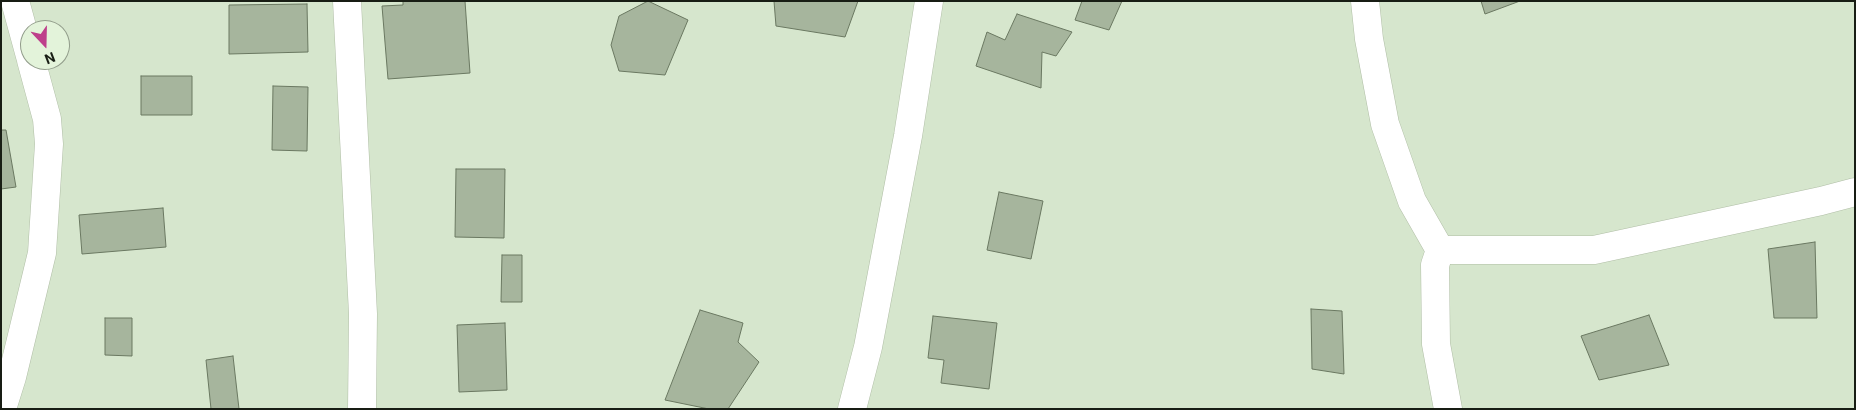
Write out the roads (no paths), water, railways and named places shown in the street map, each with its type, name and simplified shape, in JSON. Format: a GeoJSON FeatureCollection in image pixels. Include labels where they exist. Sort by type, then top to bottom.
{"type":"FeatureCollection","features":[{"type":"Feature","properties":{"kind":"street"},"geometry":{"type":"LineString","coordinates":[[15,1],[20,20]]}},
{"type":"Feature","properties":{"kind":"street"},"geometry":{"type":"LineString","coordinates":[[347,1],[363,314],[362,409]]}},
{"type":"Feature","properties":{"kind":"street"},"geometry":{"type":"LineString","coordinates":[[852,409],[868,348],[906,146],[929,1]]}},
{"type":"Feature","properties":{"kind":"street"},"geometry":{"type":"LineString","coordinates":[[1365,1],[1369,39],[1385,124],[1412,201],[1440,250],[1435,265],[1436,344],[1448,409]]}},
{"type":"Feature","properties":{"kind":"street"},"geometry":{"type":"LineString","coordinates":[[2,409],[12,377],[42,253],[49,144],[47,119],[33,70]]}},
{"type":"Feature","properties":{"kind":"street"},"geometry":{"type":"LineString","coordinates":[[1440,250],[1594,250],[1821,202],[1855,192]]}}]}
